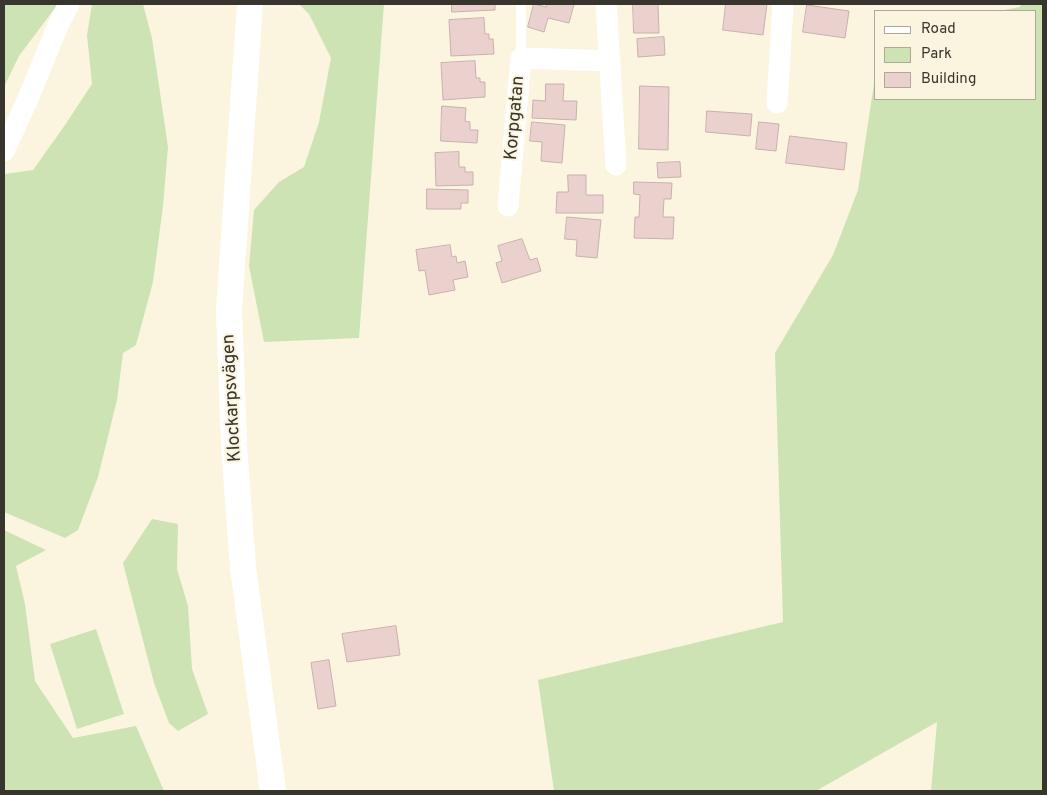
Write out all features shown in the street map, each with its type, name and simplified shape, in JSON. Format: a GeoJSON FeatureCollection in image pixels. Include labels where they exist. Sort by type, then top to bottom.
{"type":"FeatureCollection","features":[{"type":"Feature","properties":{"kind":"street"},"geometry":{"type":"LineString","coordinates":[[4,151],[58,23],[69,4]]}},
{"type":"Feature","properties":{"kind":"street","name":"Klockarpsvägen"},"geometry":{"type":"LineString","coordinates":[[250,4],[229,309],[234,445],[243,568],[273,791]]}},
{"type":"Feature","properties":{"kind":"street"},"geometry":{"type":"LineString","coordinates":[[606,4],[616,165]]}},
{"type":"Feature","properties":{"kind":"street"},"geometry":{"type":"LineString","coordinates":[[777,103],[783,4]]}},
{"type":"Feature","properties":{"kind":"street","name":"Korpgatan"},"geometry":{"type":"LineString","coordinates":[[508,206],[521,58],[610,61]]}},
{"type":"Feature","properties":{"kind":"lane"},"geometry":{"type":"LineString","coordinates":[[521,4],[521,58]]}},
{"type":"Feature","properties":{"kind":"green space"},"geometry":{"type":"Polygon","coordinates":[[[4,4],[58,4],[19,56],[4,87],[4,4]]]}},
{"type":"Feature","properties":{"kind":"green space"},"geometry":{"type":"Polygon","coordinates":[[[92,4],[143,4],[152,38],[168,147],[163,206],[153,282],[136,345],[123,353],[117,400],[98,477],[78,530],[65,538],[4,512],[4,179],[5,174],[33,170],[92,84],[87,35],[92,4]]]}},
{"type":"Feature","properties":{"kind":"green space"},"geometry":{"type":"Polygon","coordinates":[[[299,4],[384,4],[359,338],[264,342],[249,266],[254,210],[279,182],[304,167],[319,122],[331,58],[309,14],[299,4]]]}},
{"type":"Feature","properties":{"kind":"green space"},"geometry":{"type":"Polygon","coordinates":[[[1021,4],[1043,4],[1043,791],[931,791],[937,722],[816,791],[554,791],[538,680],[783,622],[775,353],[833,255],[858,190],[874,83],[874,100],[1037,100],[1037,10],[1004,10],[1020,7],[1021,4]]]}},
{"type":"Feature","properties":{"kind":"green space"},"geometry":{"type":"Polygon","coordinates":[[[152,519],[178,524],[177,569],[188,606],[192,669],[208,714],[178,731],[169,723],[154,683],[123,563],[152,519]]]}},
{"type":"Feature","properties":{"kind":"green space"},"geometry":{"type":"Polygon","coordinates":[[[4,530],[46,550],[16,566],[25,604],[35,681],[73,738],[136,726],[164,791],[4,791],[4,530]]]}},
{"type":"Feature","properties":{"kind":"green space"},"geometry":{"type":"Polygon","coordinates":[[[96,629],[124,714],[77,729],[50,644],[96,629]]]}},
{"type":"Feature","properties":{"kind":"building"},"geometry":{"type":"Polygon","coordinates":[[[452,4],[495,4],[495,10],[452,12],[452,4]]]}},
{"type":"Feature","properties":{"kind":"building"},"geometry":{"type":"Polygon","coordinates":[[[534,4],[546,7],[547,4],[574,4],[569,23],[548,18],[544,32],[528,27],[534,4]]]}},
{"type":"Feature","properties":{"kind":"building"},"geometry":{"type":"Polygon","coordinates":[[[633,4],[658,4],[659,33],[634,33],[633,4]]]}},
{"type":"Feature","properties":{"kind":"building"},"geometry":{"type":"Polygon","coordinates":[[[726,4],[767,4],[763,35],[723,30],[726,4]]]}},
{"type":"Feature","properties":{"kind":"building"},"geometry":{"type":"Polygon","coordinates":[[[807,5],[849,11],[845,38],[803,32],[807,5]]]}},
{"type":"Feature","properties":{"kind":"building"},"geometry":{"type":"Polygon","coordinates":[[[484,18],[485,34],[489,34],[489,39],[493,39],[494,54],[451,56],[449,20],[484,18]]]}},
{"type":"Feature","properties":{"kind":"building"},"geometry":{"type":"Polygon","coordinates":[[[664,37],[665,55],[638,57],[637,39],[664,37]]]}},
{"type":"Feature","properties":{"kind":"building"},"geometry":{"type":"Polygon","coordinates":[[[475,61],[476,78],[480,78],[480,82],[485,82],[485,97],[443,100],[441,63],[475,61]]]}},
{"type":"Feature","properties":{"kind":"building"},"geometry":{"type":"Polygon","coordinates":[[[546,84],[564,84],[563,101],[577,101],[576,120],[532,118],[533,100],[545,101],[546,84]]]}},
{"type":"Feature","properties":{"kind":"building"},"geometry":{"type":"Polygon","coordinates":[[[640,86],[669,87],[668,150],[639,149],[640,86]]]}},
{"type":"Feature","properties":{"kind":"building"},"geometry":{"type":"Polygon","coordinates":[[[442,106],[466,108],[465,121],[470,122],[470,130],[478,130],[477,143],[441,141],[442,106]]]}},
{"type":"Feature","properties":{"kind":"building"},"geometry":{"type":"Polygon","coordinates":[[[707,111],[752,114],[750,136],[706,132],[707,111]]]}},
{"type":"Feature","properties":{"kind":"building"},"geometry":{"type":"Polygon","coordinates":[[[532,122],[565,125],[562,163],[541,161],[542,142],[530,141],[532,122]]]}},
{"type":"Feature","properties":{"kind":"building"},"geometry":{"type":"Polygon","coordinates":[[[759,122],[779,124],[776,151],[756,149],[759,122]]]}},
{"type":"Feature","properties":{"kind":"building"},"geometry":{"type":"Polygon","coordinates":[[[790,136],[847,143],[844,170],[786,163],[790,136]]]}},
{"type":"Feature","properties":{"kind":"building"},"geometry":{"type":"Polygon","coordinates":[[[459,152],[459,167],[465,167],[465,172],[473,172],[473,185],[436,186],[435,153],[459,152]]]}},
{"type":"Feature","properties":{"kind":"building"},"geometry":{"type":"Polygon","coordinates":[[[680,162],[681,177],[658,178],[657,163],[680,162]]]}},
{"type":"Feature","properties":{"kind":"building"},"geometry":{"type":"Polygon","coordinates":[[[568,175],[586,175],[586,195],[603,195],[603,213],[556,213],[557,192],[568,192],[568,175]]]}},
{"type":"Feature","properties":{"kind":"building"},"geometry":{"type":"Polygon","coordinates":[[[634,182],[672,183],[671,199],[664,199],[663,217],[674,217],[673,239],[634,238],[635,217],[639,217],[640,195],[634,194],[634,182]]]}},
{"type":"Feature","properties":{"kind":"building"},"geometry":{"type":"Polygon","coordinates":[[[427,189],[468,190],[468,203],[461,203],[461,209],[427,209],[427,189]]]}},
{"type":"Feature","properties":{"kind":"building"},"geometry":{"type":"Polygon","coordinates":[[[567,217],[601,220],[597,258],[576,256],[577,240],[565,239],[567,217]]]}},
{"type":"Feature","properties":{"kind":"building"},"geometry":{"type":"Polygon","coordinates":[[[522,239],[530,260],[537,258],[541,271],[502,283],[496,263],[502,261],[498,246],[522,239]]]}},
{"type":"Feature","properties":{"kind":"building"},"geometry":{"type":"Polygon","coordinates":[[[450,245],[452,257],[456,256],[457,263],[465,261],[468,277],[453,280],[455,290],[429,295],[425,270],[419,271],[416,250],[450,245]]]}},
{"type":"Feature","properties":{"kind":"building"},"geometry":{"type":"Polygon","coordinates":[[[396,626],[400,655],[347,662],[342,634],[396,626]]]}},
{"type":"Feature","properties":{"kind":"building"},"geometry":{"type":"Polygon","coordinates":[[[329,660],[336,706],[318,709],[311,663],[329,660]]]}}]}
